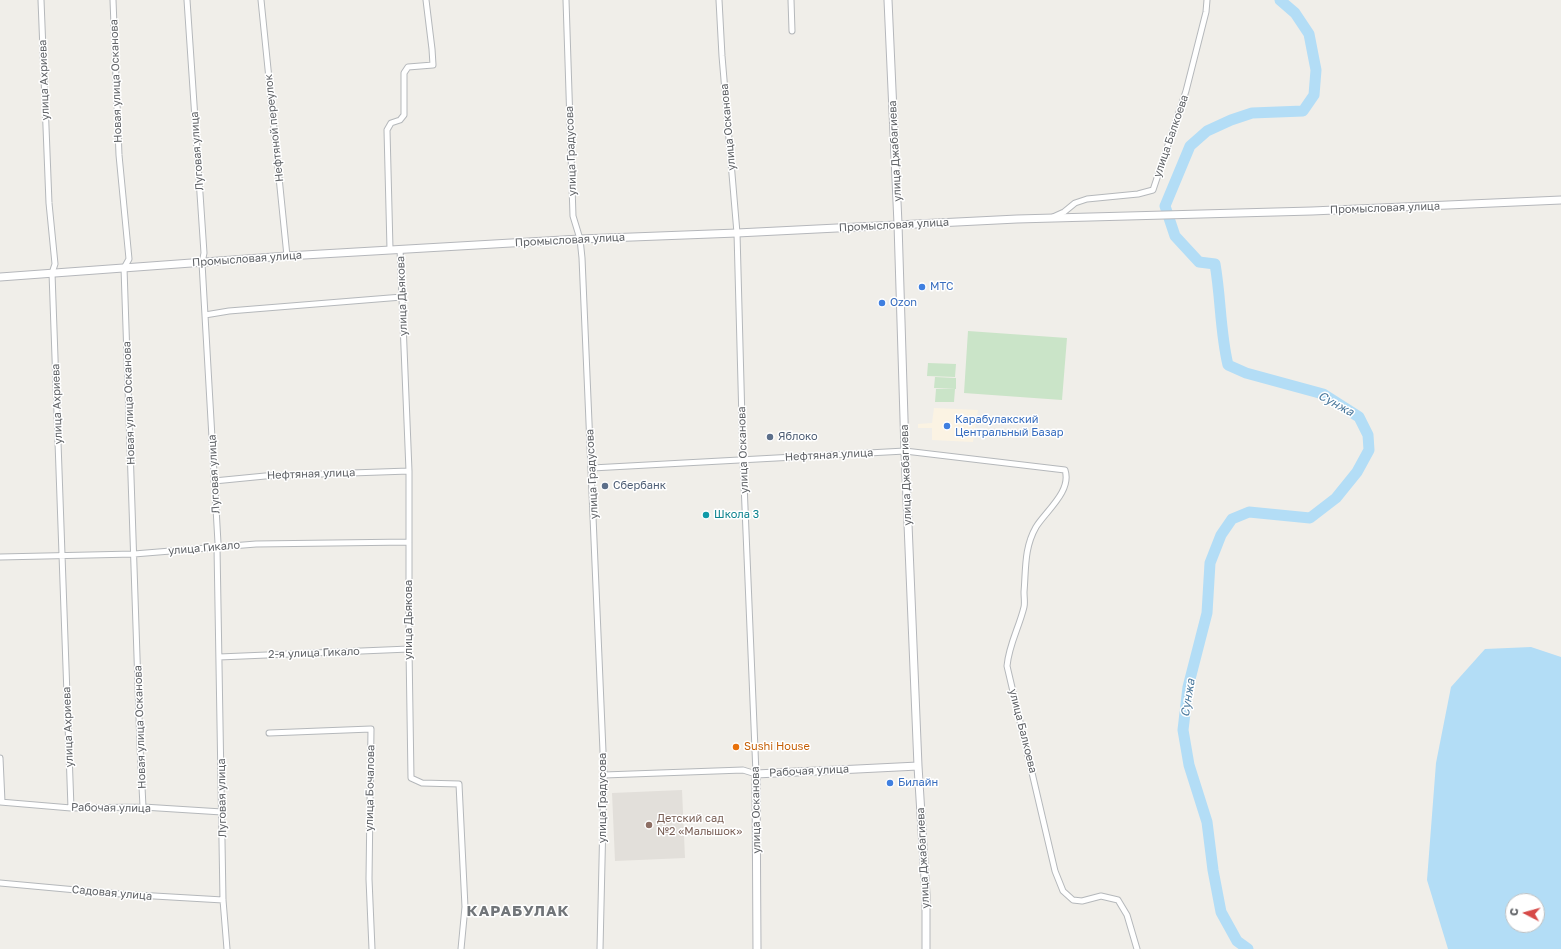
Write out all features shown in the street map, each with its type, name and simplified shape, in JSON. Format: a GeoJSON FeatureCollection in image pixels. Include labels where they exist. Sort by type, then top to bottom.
{"type":"FeatureCollection","features":[{"type":"Feature","properties":{"kind":"main road","name":"улица Джабагиева"},"geometry":{"type":"LineString","coordinates":[[888,0],[898,224],[905,452],[918,766],[926,895],[926,949]]}},
{"type":"Feature","properties":{"kind":"main road","name":"Промысловая улица"},"geometry":{"type":"LineString","coordinates":[[0,277],[390,249],[580,239],[737,233],[898,224],[1561,200]]}},
{"type":"Feature","properties":{"kind":"main road","name":"Рабочая улица"},"geometry":{"type":"LineString","coordinates":[[756,774],[918,766]]}},
{"type":"Feature","properties":{"kind":"main road","name":"улица Осканова"},"geometry":{"type":"LineString","coordinates":[[756,774],[757,949]]}},
{"type":"Feature","properties":{"kind":"street","name":"улица Ахриева"},"geometry":{"type":"LineString","coordinates":[[41,0],[49,204],[55,264],[52,273],[71,808]]}},
{"type":"Feature","properties":{"kind":"street","name":"Новая улица Осканова"},"geometry":{"type":"LineString","coordinates":[[113,0],[119,155],[129,259],[124,268],[143,807]]}},
{"type":"Feature","properties":{"kind":"street","name":"Луговая улица"},"geometry":{"type":"LineString","coordinates":[[187,0],[204,253],[202,263],[218,542],[218,656],[224,900],[227,949]]}},
{"type":"Feature","properties":{"kind":"street","name":"Нефтяной переулок"},"geometry":{"type":"LineString","coordinates":[[261,0],[287,256]]}},
{"type":"Feature","properties":{"kind":"street","name":"улица Дьякова"},"geometry":{"type":"LineString","coordinates":[[390,249],[387,130],[391,123],[400,120],[404,115],[404,74],[408,67],[433,65],[426,0]]}},
{"type":"Feature","properties":{"kind":"street","name":"улица Градусова"},"geometry":{"type":"LineString","coordinates":[[566,0],[573,216],[580,239],[592,468],[604,775],[600,949]]}},
{"type":"Feature","properties":{"kind":"street","name":"улица Осканова"},"geometry":{"type":"LineString","coordinates":[[719,0],[722,56],[737,233],[743,459],[756,774]]}},
{"type":"Feature","properties":{"kind":"street"},"geometry":{"type":"LineString","coordinates":[[791,0],[792,31]]}},
{"type":"Feature","properties":{"kind":"street","name":"улица Балкоева"},"geometry":{"type":"LineString","coordinates":[[1050,218],[1064,212],[1075,203],[1088,199],[1138,194],[1153,190],[1186,91],[1208,0]]}},
{"type":"Feature","properties":{"kind":"street","name":"улица Дьякова"},"geometry":{"type":"LineString","coordinates":[[400,249],[409,471],[411,778],[422,783],[459,784],[465,907],[461,949]]}},
{"type":"Feature","properties":{"kind":"street"},"geometry":{"type":"LineString","coordinates":[[205,315],[229,311],[402,297]]}},
{"type":"Feature","properties":{"kind":"street","name":"Нефтяная улица"},"geometry":{"type":"LineString","coordinates":[[592,468],[743,459],[905,452],[1065,470]]}},
{"type":"Feature","properties":{"kind":"street","name":"улица Балкоева"},"geometry":{"type":"LineString","coordinates":[[1065,470],[1067,477],[1066,484],[1051,509],[1036,527],[1026,550],[1024,607],[1010,647],[1007,666],[1030,757],[1055,871],[1063,891],[1073,900],[1082,901],[1101,896],[1118,900],[1127,915],[1137,949]]}},
{"type":"Feature","properties":{"kind":"street","name":"Нефтяная улица"},"geometry":{"type":"LineString","coordinates":[[214,481],[265,476],[409,471]]}},
{"type":"Feature","properties":{"kind":"street","name":"улица Гикало"},"geometry":{"type":"LineString","coordinates":[[0,557],[134,554],[256,544],[409,542]]}},
{"type":"Feature","properties":{"kind":"street","name":"2-я улица Гикало"},"geometry":{"type":"LineString","coordinates":[[218,656],[409,649]]}},
{"type":"Feature","properties":{"kind":"street","name":"улица Бочалова"},"geometry":{"type":"LineString","coordinates":[[269,733],[371,729],[369,879],[372,949]]}},
{"type":"Feature","properties":{"kind":"street"},"geometry":{"type":"LineString","coordinates":[[0,758],[1,802]]}},
{"type":"Feature","properties":{"kind":"street","name":"Рабочая улица"},"geometry":{"type":"LineString","coordinates":[[604,775],[743,770],[756,774]]}},
{"type":"Feature","properties":{"kind":"street","name":"Рабочая улица"},"geometry":{"type":"LineString","coordinates":[[1,802],[71,808],[143,807],[222,812]]}},
{"type":"Feature","properties":{"kind":"street","name":"Садовая улица"},"geometry":{"type":"LineString","coordinates":[[0,883],[120,894],[224,900]]}},
{"type":"Feature","properties":{"kind":"shaded area","name":"Карабулакский Центральный Базар"},"geometry":{"type":"Polygon","coordinates":[[[934,408],[978,410],[973,442],[932,440],[932,428],[918,428],[918,424],[932,423],[934,408]]]}},
{"type":"Feature","properties":{"kind":"shaded area","name":"Детский сад №2 «Малышок»"},"geometry":{"type":"Polygon","coordinates":[[[682,790],[685,858],[615,861],[612,793],[682,790]]]}},
{"type":"Feature","properties":{"kind":"green space"},"geometry":{"type":"Polygon","coordinates":[[[968,331],[1067,338],[1062,400],[964,393],[968,331]]]}},
{"type":"Feature","properties":{"kind":"green space"},"geometry":{"type":"Polygon","coordinates":[[[928,363],[956,364],[955,377],[927,376],[928,363]]]}},
{"type":"Feature","properties":{"kind":"green space"},"geometry":{"type":"Polygon","coordinates":[[[935,377],[956,378],[956,389],[934,388],[935,377]]]}},
{"type":"Feature","properties":{"kind":"green space"},"geometry":{"type":"Polygon","coordinates":[[[936,389],[955,389],[954,402],[935,402],[936,389]]]}},
{"type":"Feature","properties":{"kind":"water"},"geometry":{"type":"Polygon","coordinates":[[[1531,647],[1561,657],[1561,949],[1448,949],[1427,880],[1436,763],[1451,687],[1485,649],[1531,647]]]}},
{"type":"Feature","properties":{"kind":"waterway","name":"Сунжа"},"geometry":{"type":"LineString","coordinates":[[1248,949],[1237,941],[1221,912],[1213,870],[1207,822],[1189,765],[1183,730],[1188,687],[1207,613],[1210,563],[1221,535],[1232,519],[1249,512],[1310,518],[1336,498],[1357,472],[1369,450],[1368,435],[1359,417],[1323,394],[1246,373],[1228,365],[1223,340],[1215,264],[1199,262],[1175,236],[1165,206],[1190,146],[1207,131],[1231,120],[1252,113],[1303,111],[1314,95],[1316,70],[1309,34],[1295,13],[1280,0]]}},
{"type":"Feature","properties":{"kind":"place","name":"МТС"},"geometry":{"type":"Point","coordinates":[922,287]}},
{"type":"Feature","properties":{"kind":"place","name":"Ozon"},"geometry":{"type":"Point","coordinates":[882,303]}},
{"type":"Feature","properties":{"kind":"place","name":"Карабулакский Центральный Базар"},"geometry":{"type":"Point","coordinates":[947,426]}},
{"type":"Feature","properties":{"kind":"place","name":"Яблоко"},"geometry":{"type":"Point","coordinates":[770,437]}},
{"type":"Feature","properties":{"kind":"place","name":"Сбербанк"},"geometry":{"type":"Point","coordinates":[605,486]}},
{"type":"Feature","properties":{"kind":"place","name":"Школа 3"},"geometry":{"type":"Point","coordinates":[706,515]}},
{"type":"Feature","properties":{"kind":"place","name":"Sushi House"},"geometry":{"type":"Point","coordinates":[736,747]}},
{"type":"Feature","properties":{"kind":"place","name":"Билайн"},"geometry":{"type":"Point","coordinates":[890,783]}},
{"type":"Feature","properties":{"kind":"place","name":"Детский сад №2 «Малышок»"},"geometry":{"type":"Point","coordinates":[649,825]}},
{"type":"Feature","properties":{"kind":"district","name":"КАРАБУЛАК"},"geometry":{"type":"Point","coordinates":[518,911]}}]}
